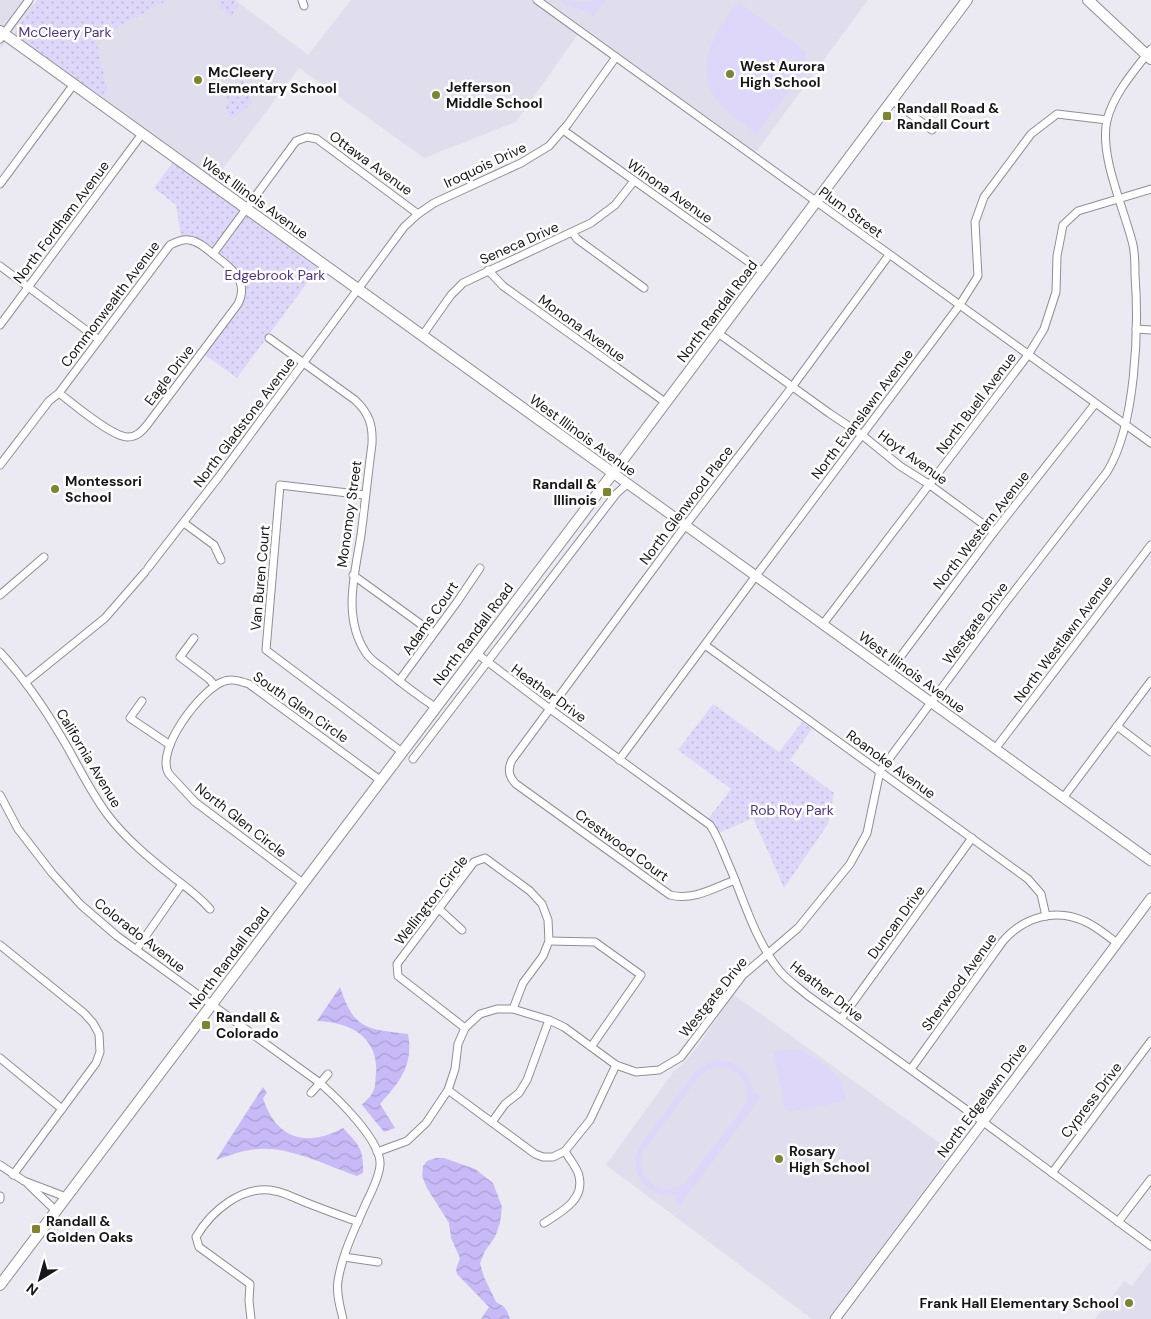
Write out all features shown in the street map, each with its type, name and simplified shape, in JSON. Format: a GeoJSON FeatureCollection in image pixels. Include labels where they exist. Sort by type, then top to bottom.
{"type":"FeatureCollection","features":[{"type":"Feature","properties":{"kind":"main road","name":"North Randall Road"},"geometry":{"type":"LineString","coordinates":[[0,1285],[613,473],[967,0]]}},
{"type":"Feature","properties":{"kind":"main road"},"geometry":{"type":"LineString","coordinates":[[1088,0],[1149,54]]}},
{"type":"Feature","properties":{"kind":"main road","name":"West Illinois Avenue"},"geometry":{"type":"LineString","coordinates":[[1,35],[74,84],[613,473]]}},
{"type":"Feature","properties":{"kind":"street"},"geometry":{"type":"LineString","coordinates":[[1,35],[29,0]]}},
{"type":"Feature","properties":{"kind":"street","name":"Plum Street"},"geometry":{"type":"LineString","coordinates":[[537,0],[1151,443]]}},
{"type":"Feature","properties":{"kind":"street","name":"Westgate Drive"},"geometry":{"type":"LineString","coordinates":[[377,1152],[407,1141],[426,1123],[448,1090],[455,1069],[458,1044],[466,1028],[480,1014],[497,1009],[513,1009],[549,1020],[564,1027],[616,1065],[636,1072],[659,1070],[681,1057],[743,975],[798,928],[850,864],[867,833],[880,771],[1002,607],[1107,472],[1118,449],[1133,384],[1137,294],[1133,247],[1105,146],[1107,120],[1113,104],[1149,54]]}},
{"type":"Feature","properties":{"kind":"street","name":"Iroquois Drive"},"geometry":{"type":"LineString","coordinates":[[358,290],[396,237],[418,214],[446,197],[532,158],[549,146],[563,130],[616,57]]}},
{"type":"Feature","properties":{"kind":"street"},"geometry":{"type":"LineString","coordinates":[[0,184],[74,84]]}},
{"type":"Feature","properties":{"kind":"street"},"geometry":{"type":"LineString","coordinates":[[892,100],[932,130]]}},
{"type":"Feature","properties":{"kind":"street","name":"North Evanslawn Avenue"},"geometry":{"type":"LineString","coordinates":[[619,760],[959,306],[978,276],[975,222],[984,197],[1031,134],[1057,114],[1107,120]]}},
{"type":"Feature","properties":{"kind":"street","name":"Winona Avenue"},"geometry":{"type":"LineString","coordinates":[[563,130],[763,272]]}},
{"type":"Feature","properties":{"kind":"street","name":"North Fordham Avenue"},"geometry":{"type":"LineString","coordinates":[[0,325],[142,134]]}},
{"type":"Feature","properties":{"kind":"street","name":"Ottawa Avenue"},"geometry":{"type":"LineString","coordinates":[[246,209],[296,141],[307,137],[317,139],[418,214]]}},
{"type":"Feature","properties":{"kind":"street","name":"Seneca Drive"},"geometry":{"type":"LineString","coordinates":[[422,336],[458,287],[468,279],[591,223],[609,211],[634,181]]}},
{"type":"Feature","properties":{"kind":"street","name":"North Buell Avenue"},"geometry":{"type":"LineString","coordinates":[[823,624],[1028,355],[1044,328],[1056,292],[1057,256],[1063,225],[1078,211],[1151,189]]}},
{"type":"Feature","properties":{"kind":"street"},"geometry":{"type":"LineString","coordinates":[[213,254],[246,209]]}},
{"type":"Feature","properties":{"kind":"street"},"geometry":{"type":"LineString","coordinates":[[573,232],[577,240],[644,288]]}},
{"type":"Feature","properties":{"kind":"street","name":"Commonwealth Avenue"},"geometry":{"type":"LineString","coordinates":[[0,465],[49,401],[59,392],[170,245],[180,240],[192,241],[213,254]]}},
{"type":"Feature","properties":{"kind":"street","name":"Eagle Drive"},"geometry":{"type":"LineString","coordinates":[[59,392],[115,434],[129,437],[138,435],[240,300],[242,285],[237,274],[213,254]]}},
{"type":"Feature","properties":{"kind":"street","name":"North Glenwood Place"},"geometry":{"type":"LineString","coordinates":[[509,772],[512,760],[889,255]]}},
{"type":"Feature","properties":{"kind":"street"},"geometry":{"type":"LineString","coordinates":[[0,266],[98,339]]}},
{"type":"Feature","properties":{"kind":"street","name":"Monona Avenue"},"geometry":{"type":"LineString","coordinates":[[488,270],[503,286],[665,402]]}},
{"type":"Feature","properties":{"kind":"street","name":"North Gladstone Avenue"},"geometry":{"type":"LineString","coordinates":[[26,682],[100,624],[115,608],[184,523],[358,290]]}},
{"type":"Feature","properties":{"kind":"street"},"geometry":{"type":"LineString","coordinates":[[1136,329],[1151,330]]}},
{"type":"Feature","properties":{"kind":"street","name":"Hoyt Avenue"},"geometry":{"type":"LineString","coordinates":[[718,333],[994,532]]}},
{"type":"Feature","properties":{"kind":"street","name":"Monomoy Street"},"geometry":{"type":"LineString","coordinates":[[269,338],[355,400],[363,407],[369,417],[372,430],[372,444],[353,575],[352,612],[354,628],[358,641],[367,656],[399,682],[435,707]]}},
{"type":"Feature","properties":{"kind":"street","name":"North Western Avenue"},"geometry":{"type":"LineString","coordinates":[[888,672],[994,532],[1095,404]]}},
{"type":"Feature","properties":{"kind":"street","name":"West Illinois Avenue"},"geometry":{"type":"LineString","coordinates":[[613,473],[1151,861]]}},
{"type":"Feature","properties":{"kind":"street","name":"Van Buren Court"},"geometry":{"type":"LineString","coordinates":[[366,495],[280,484],[266,650],[402,752]]}},
{"type":"Feature","properties":{"kind":"street","name":"North Randall Road"},"geometry":{"type":"LineString","coordinates":[[413,759],[616,494],[627,484]]}},
{"type":"Feature","properties":{"kind":"street"},"geometry":{"type":"LineString","coordinates":[[184,523],[214,544],[222,560]]}},
{"type":"Feature","properties":{"kind":"street","name":"North Westlawn Avenue"},"geometry":{"type":"LineString","coordinates":[[995,749],[1151,544]]}},
{"type":"Feature","properties":{"kind":"street"},"geometry":{"type":"LineString","coordinates":[[0,595],[44,556]]}},
{"type":"Feature","properties":{"kind":"street","name":"Adams Court"},"geometry":{"type":"LineString","coordinates":[[399,682],[480,568]]}},
{"type":"Feature","properties":{"kind":"street"},"geometry":{"type":"LineString","coordinates":[[353,575],[433,633]]}},
{"type":"Feature","properties":{"kind":"street"},"geometry":{"type":"LineString","coordinates":[[142,701],[130,718],[170,745],[180,726],[200,699],[214,686],[209,679],[180,658],[194,638]]}},
{"type":"Feature","properties":{"kind":"street","name":"Roanoke Avenue"},"geometry":{"type":"LineString","coordinates":[[705,645],[1034,885],[1040,894],[1046,916]]}},
{"type":"Feature","properties":{"kind":"street","name":"California Avenue"},"geometry":{"type":"LineString","coordinates":[[0,652],[43,705],[84,778],[107,814],[144,854],[201,897],[210,909]]}},
{"type":"Feature","properties":{"kind":"street","name":"Heather Drive"},"geometry":{"type":"LineString","coordinates":[[476,653],[619,760],[710,825],[718,838],[749,916],[768,953],[780,971],[789,980],[1151,1246]]}},
{"type":"Feature","properties":{"kind":"street","name":"South Glen Circle"},"geometry":{"type":"LineString","coordinates":[[214,686],[230,680],[249,684],[380,780]]}},
{"type":"Feature","properties":{"kind":"street"},"geometry":{"type":"LineString","coordinates":[[1063,798],[1151,681]]}},
{"type":"Feature","properties":{"kind":"street"},"geometry":{"type":"LineString","coordinates":[[1117,726],[1151,752]]}},
{"type":"Feature","properties":{"kind":"street","name":"North Glen Circle"},"geometry":{"type":"LineString","coordinates":[[170,745],[165,764],[166,769],[178,785],[195,802],[303,883]]}},
{"type":"Feature","properties":{"kind":"street","name":"Crestwood Court"},"geometry":{"type":"LineString","coordinates":[[509,772],[511,779],[516,784],[670,895],[689,897],[735,880]]}},
{"type":"Feature","properties":{"kind":"street","name":"Colorado Avenue"},"geometry":{"type":"LineString","coordinates":[[0,795],[18,829],[52,873],[81,905],[117,936],[320,1083],[335,1096],[367,1132],[377,1152],[380,1165],[373,1188],[344,1257],[338,1282],[339,1302],[343,1319]]}},
{"type":"Feature","properties":{"kind":"street","name":"Duncan Drive"},"geometry":{"type":"LineString","coordinates":[[841,1019],[972,838]]}},
{"type":"Feature","properties":{"kind":"street","name":"Wellington Circle"},"geometry":{"type":"LineString","coordinates":[[466,1028],[398,976],[397,964],[474,862],[484,858],[530,891],[542,904],[548,920],[549,941]]}},
{"type":"Feature","properties":{"kind":"street"},"geometry":{"type":"LineString","coordinates":[[136,950],[182,884]]}},
{"type":"Feature","properties":{"kind":"street","name":"North Edgelawn Drive"},"geometry":{"type":"LineString","coordinates":[[835,1319],[1151,898]]}},
{"type":"Feature","properties":{"kind":"street"},"geometry":{"type":"LineString","coordinates":[[439,909],[462,930]]}},
{"type":"Feature","properties":{"kind":"street","name":"Sherwood Avenue"},"geometry":{"type":"LineString","coordinates":[[911,1070],[1009,934],[1023,924],[1046,916],[1056,915],[1076,918],[1097,928],[1117,943]]}},
{"type":"Feature","properties":{"kind":"street"},"geometry":{"type":"LineString","coordinates":[[513,1009],[523,983],[543,956],[549,941],[595,942],[641,975],[591,1047]]}},
{"type":"Feature","properties":{"kind":"street"},"geometry":{"type":"LineString","coordinates":[[0,944],[84,1013],[100,1034],[100,1052],[96,1063],[14,1175]]}},
{"type":"Feature","properties":{"kind":"street"},"geometry":{"type":"LineString","coordinates":[[492,1122],[505,1104],[519,1093],[527,1080],[549,1020]]}},
{"type":"Feature","properties":{"kind":"street","name":"Cypress Drive"},"geometry":{"type":"LineString","coordinates":[[1052,1173],[1151,1041]]}},
{"type":"Feature","properties":{"kind":"street"},"geometry":{"type":"LineString","coordinates":[[0,1058],[62,1109]]}},
{"type":"Feature","properties":{"kind":"street"},"geometry":{"type":"LineString","coordinates":[[448,1090],[534,1154],[543,1157],[553,1157],[565,1151],[590,1120],[616,1065]]}},
{"type":"Feature","properties":{"kind":"street"},"geometry":{"type":"LineString","coordinates":[[310,1093],[328,1074]]}},
{"type":"Feature","properties":{"kind":"street"},"geometry":{"type":"LineString","coordinates":[[544,1223],[569,1206],[578,1195],[579,1175],[565,1151]]}},
{"type":"Feature","properties":{"kind":"street"},"geometry":{"type":"LineString","coordinates":[[0,1165],[24,1181],[66,1197]]}},
{"type":"Feature","properties":{"kind":"street"},"geometry":{"type":"LineString","coordinates":[[1118,1222],[1151,1179]]}},
{"type":"Feature","properties":{"kind":"street"},"geometry":{"type":"LineString","coordinates":[[24,1181],[56,1211]]}},
{"type":"Feature","properties":{"kind":"street"},"geometry":{"type":"LineString","coordinates":[[251,1319],[250,1284],[199,1247],[196,1237],[202,1227],[220,1208],[240,1196],[255,1191],[274,1190],[358,1222]]}},
{"type":"Feature","properties":{"kind":"street"},"geometry":{"type":"LineString","coordinates":[[344,1257],[378,1262]]}},
{"type":"Feature","properties":{"kind":"shaded area"},"geometry":{"type":"Polygon","coordinates":[[[0,0],[28,0],[34,5],[0,49],[0,0]]]}},
{"type":"Feature","properties":{"kind":"shaded area"},"geometry":{"type":"Polygon","coordinates":[[[168,0],[235,0],[308,55],[351,0],[531,0],[578,34],[516,122],[424,158],[299,68],[215,179],[102,97],[108,92],[96,39],[168,0]]]}},
{"type":"Feature","properties":{"kind":"shaded area","name":"West Aurora High School"},"geometry":{"type":"Polygon","coordinates":[[[545,0],[868,0],[756,152],[545,0]]]}},
{"type":"Feature","properties":{"kind":"shaded area","name":"Rosary High School"},"geometry":{"type":"Polygon","coordinates":[[[733,994],[952,1152],[829,1319],[812,1319],[606,1165],[674,1071],[683,1064],[700,1043],[733,994]]]}},
{"type":"Feature","properties":{"kind":"shaded area","name":"Frank Hall Elementary School"},"geometry":{"type":"Polygon","coordinates":[[[1151,1261],[1151,1319],[1095,1319],[1124,1281],[1132,1286],[1151,1261]]]}},
{"type":"Feature","properties":{"kind":"green space","name":"McCleery Park"},"geometry":{"type":"Polygon","coordinates":[[[37,0],[168,0],[96,39],[108,92],[102,97],[13,34],[37,0]]]}},
{"type":"Feature","properties":{"kind":"green space"},"geometry":{"type":"Polygon","coordinates":[[[223,0],[234,0],[239,4],[231,16],[218,7],[223,0]]]}},
{"type":"Feature","properties":{"kind":"green space"},"geometry":{"type":"Polygon","coordinates":[[[559,0],[582,2],[606,0],[594,16],[559,0]]]}},
{"type":"Feature","properties":{"kind":"green space"},"geometry":{"type":"Polygon","coordinates":[[[737,3],[740,3],[805,51],[808,67],[756,134],[720,104],[711,91],[707,78],[706,65],[714,39],[737,3]]]}},
{"type":"Feature","properties":{"kind":"green space"},"geometry":{"type":"Polygon","coordinates":[[[242,79],[248,91],[229,102],[224,90],[242,79]]]}},
{"type":"Feature","properties":{"kind":"green space"},"geometry":{"type":"Polygon","coordinates":[[[246,93],[252,103],[239,114],[230,118],[225,105],[246,93]]]}},
{"type":"Feature","properties":{"kind":"green space","name":"Edgebrook Park"},"geometry":{"type":"Polygon","coordinates":[[[173,162],[318,268],[237,378],[205,355],[241,307],[246,294],[245,280],[237,268],[224,256],[193,237],[181,237],[176,205],[154,188],[173,162]]]}},
{"type":"Feature","properties":{"kind":"green space","name":"Rob Roy Park"},"geometry":{"type":"Polygon","coordinates":[[[713,704],[779,752],[802,722],[812,729],[790,760],[834,793],[828,824],[784,888],[753,818],[719,833],[708,819],[731,789],[678,750],[713,704]]]}},
{"type":"Feature","properties":{"kind":"green space"},"geometry":{"type":"Polygon","coordinates":[[[801,1050],[829,1068],[841,1081],[846,1101],[789,1112],[785,1109],[773,1051],[801,1050]]]}},
{"type":"Feature","properties":{"kind":"green space"},"geometry":{"type":"Polygon","coordinates":[[[723,1060],[740,1067],[750,1081],[753,1093],[755,1092],[761,1097],[680,1205],[674,1200],[677,1194],[666,1195],[656,1193],[641,1181],[635,1164],[636,1154],[641,1144],[697,1070],[708,1063],[723,1060]],[[722,1067],[710,1069],[700,1075],[644,1150],[641,1160],[642,1170],[652,1184],[668,1189],[686,1182],[744,1107],[747,1093],[744,1081],[729,1069],[722,1067]]]}},
{"type":"Feature","properties":{"kind":"water"},"geometry":{"type":"Polygon","coordinates":[[[340,987],[351,1012],[364,1025],[382,1031],[408,1034],[409,1055],[407,1064],[399,1081],[380,1104],[395,1128],[384,1132],[362,1105],[375,1087],[376,1061],[373,1050],[360,1034],[351,1028],[341,1024],[317,1021],[340,987]]]}},
{"type":"Feature","properties":{"kind":"water"},"geometry":{"type":"Polygon","coordinates":[[[263,1087],[267,1093],[263,1098],[269,1112],[284,1131],[294,1136],[317,1138],[343,1128],[359,1148],[363,1158],[363,1173],[357,1176],[290,1152],[269,1149],[249,1150],[216,1160],[263,1087]]]}},
{"type":"Feature","properties":{"kind":"water"},"geometry":{"type":"Polygon","coordinates":[[[444,1158],[475,1169],[493,1183],[502,1207],[500,1223],[495,1237],[485,1251],[480,1263],[484,1277],[496,1302],[503,1306],[510,1319],[481,1319],[489,1307],[457,1274],[456,1269],[460,1258],[451,1238],[449,1223],[427,1188],[422,1176],[423,1166],[427,1161],[444,1158]]]}},
{"type":"Feature","properties":{"kind":"place","name":"West Aurora High School"},"geometry":{"type":"Point","coordinates":[730,74]}},
{"type":"Feature","properties":{"kind":"place","name":"McCleery Elementary School"},"geometry":{"type":"Point","coordinates":[198,80]}},
{"type":"Feature","properties":{"kind":"place","name":"Jefferson Middle School"},"geometry":{"type":"Point","coordinates":[436,95]}},
{"type":"Feature","properties":{"kind":"place","name":"Randall Road & Randall Court"},"geometry":{"type":"Point","coordinates":[887,116]}},
{"type":"Feature","properties":{"kind":"place","name":"Montessori School"},"geometry":{"type":"Point","coordinates":[55,489]}},
{"type":"Feature","properties":{"kind":"place","name":"Randall & Illinois"},"geometry":{"type":"Point","coordinates":[607,492]}},
{"type":"Feature","properties":{"kind":"place","name":"Randall & Colorado"},"geometry":{"type":"Point","coordinates":[206,1025]}},
{"type":"Feature","properties":{"kind":"place","name":"Rosary High School"},"geometry":{"type":"Point","coordinates":[779,1159]}},
{"type":"Feature","properties":{"kind":"place","name":"Randall & Golden Oaks"},"geometry":{"type":"Point","coordinates":[36,1229]}},
{"type":"Feature","properties":{"kind":"place","name":"Frank Hall Elementary School"},"geometry":{"type":"Point","coordinates":[1129,1303]}}]}
